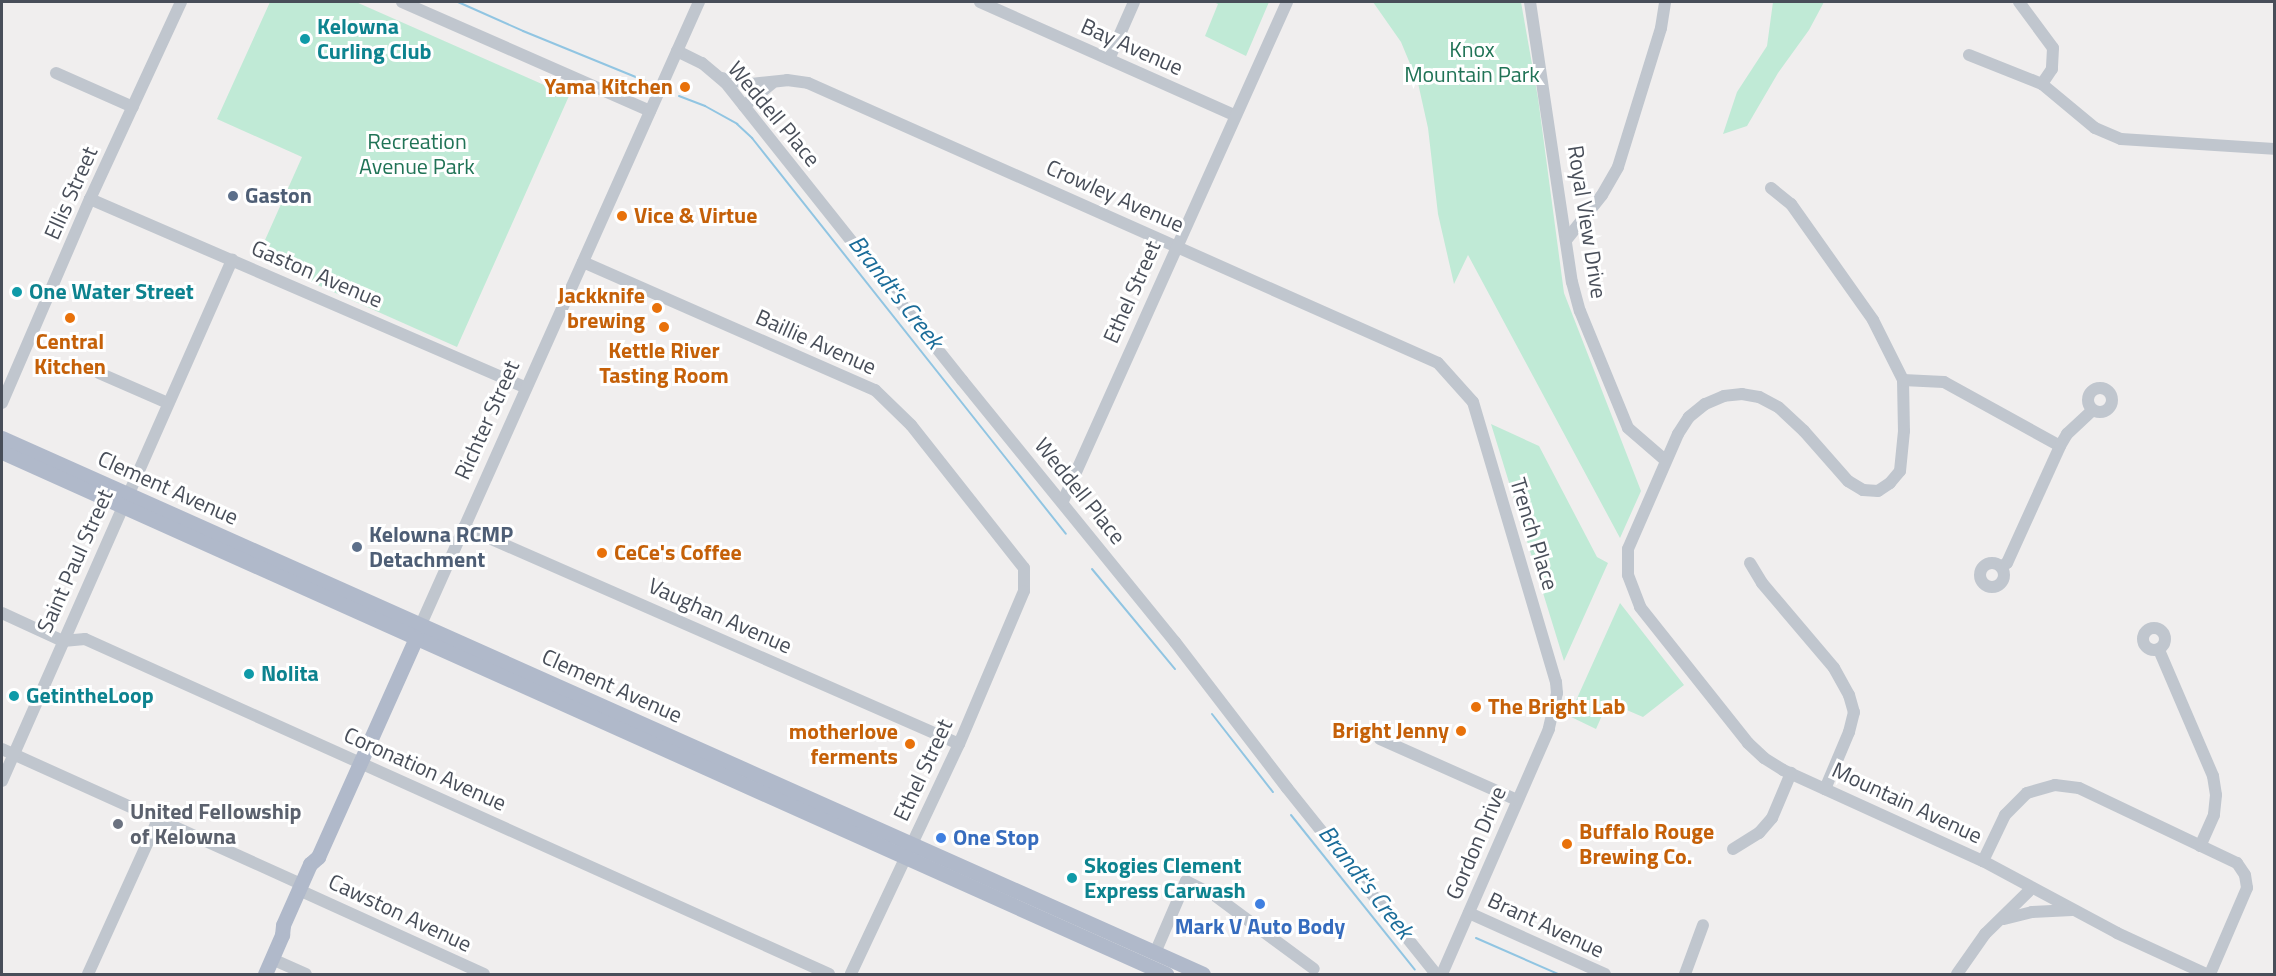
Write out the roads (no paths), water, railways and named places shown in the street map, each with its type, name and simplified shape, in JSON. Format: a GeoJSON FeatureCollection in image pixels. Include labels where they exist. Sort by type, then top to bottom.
{"type":"FeatureCollection","features":[{"type":"Feature","properties":{"kind":"main road","name":"Clement Avenue"},"geometry":{"type":"LineString","coordinates":[[2,438],[125,501]]}},
{"type":"Feature","properties":{"kind":"main road","name":"Clement Avenue"},"geometry":{"type":"LineString","coordinates":[[2,452],[125,501],[909,851],[1166,975]]}},
{"type":"Feature","properties":{"kind":"main road","name":"Richter Street"},"geometry":{"type":"LineString","coordinates":[[265,975],[282,935],[283,925],[302,889],[310,864],[318,857],[418,631]]}},
{"type":"Feature","properties":{"kind":"main road","name":"Clement Avenue"},"geometry":{"type":"LineString","coordinates":[[1149,965],[1159,965],[1181,975]]}},
{"type":"Feature","properties":{"kind":"main road","name":"Clement Avenue"},"geometry":{"type":"LineString","coordinates":[[1149,965],[1203,975]]}},
{"type":"Feature","properties":{"kind":"street","name":"Ellis Street"},"geometry":{"type":"LineString","coordinates":[[2,403],[90,200],[181,2]]}},
{"type":"Feature","properties":{"kind":"street"},"geometry":{"type":"LineString","coordinates":[[402,2],[650,111]]}},
{"type":"Feature","properties":{"kind":"street","name":"Richter Street"},"geometry":{"type":"LineString","coordinates":[[418,631],[699,2]]}},
{"type":"Feature","properties":{"kind":"street"},"geometry":{"type":"LineString","coordinates":[[1109,59],[1134,2]]}},
{"type":"Feature","properties":{"kind":"street","name":"Ethel Street"},"geometry":{"type":"LineString","coordinates":[[1063,501],[1234,115],[1287,2]]}},
{"type":"Feature","properties":{"kind":"street","name":"Royal View Drive"},"geometry":{"type":"LineString","coordinates":[[1530,2],[1572,282],[1580,311],[1628,428],[1665,460]]}},
{"type":"Feature","properties":{"kind":"street"},"geometry":{"type":"LineString","coordinates":[[1567,239],[1602,195],[1618,166],[1661,28],[1665,2]]}},
{"type":"Feature","properties":{"kind":"street"},"geometry":{"type":"LineString","coordinates":[[2019,2],[2053,48],[2052,69],[2043,84]]}},
{"type":"Feature","properties":{"kind":"street","name":"Bay Avenue"},"geometry":{"type":"LineString","coordinates":[[988,3],[1234,115]]}},
{"type":"Feature","properties":{"kind":"street","name":"Weddell Place"},"geometry":{"type":"LineString","coordinates":[[677,51],[702,63],[721,78],[962,380],[1063,501],[1436,975]]}},
{"type":"Feature","properties":{"kind":"street"},"geometry":{"type":"LineString","coordinates":[[1970,55],[2043,84],[2095,128],[2121,139],[2274,149]]}},
{"type":"Feature","properties":{"kind":"street"},"geometry":{"type":"LineString","coordinates":[[56,73],[133,107]]}},
{"type":"Feature","properties":{"kind":"street","name":"Crowley Avenue"},"geometry":{"type":"LineString","coordinates":[[721,78],[747,83],[787,80],[808,83],[1438,363]]}},
{"type":"Feature","properties":{"kind":"street"},"geometry":{"type":"LineString","coordinates":[[744,106],[772,82]]}},
{"type":"Feature","properties":{"kind":"street"},"geometry":{"type":"LineString","coordinates":[[1771,188],[1791,204],[1873,320],[1903,380],[1944,382],[2060,446]]}},
{"type":"Feature","properties":{"kind":"street","name":"Gaston Avenue"},"geometry":{"type":"LineString","coordinates":[[90,200],[526,388]]}},
{"type":"Feature","properties":{"kind":"street","name":"Saint Paul Street"},"geometry":{"type":"LineString","coordinates":[[2,781],[7,752],[63,640],[232,260]]}},
{"type":"Feature","properties":{"kind":"street","name":"Baillie Avenue"},"geometry":{"type":"LineString","coordinates":[[583,261],[875,390],[911,425],[1024,568],[1026,580]]}},
{"type":"Feature","properties":{"kind":"street","name":"Trench Place"},"geometry":{"type":"LineString","coordinates":[[1438,363],[1473,402],[1556,681],[1557,702],[1548,729]]}},
{"type":"Feature","properties":{"kind":"street"},"geometry":{"type":"LineString","coordinates":[[99,373],[168,403]]}},
{"type":"Feature","properties":{"kind":"street","name":"Mountain Avenue"},"geometry":{"type":"LineString","coordinates":[[1903,380],[1904,431],[1900,471],[1890,483],[1878,491],[1863,490],[1848,481],[1804,431],[1778,407],[1759,397],[1742,394],[1724,396],[1705,404],[1689,417],[1665,460],[1628,549],[1628,575],[1640,607],[1748,743],[1764,758],[1825,789],[1983,861],[2117,933],[2208,975]]}},
{"type":"Feature","properties":{"kind":"street"},"geometry":{"type":"LineString","coordinates":[[2001,567],[2007,563],[2067,434],[2093,410]]}},
{"type":"Feature","properties":{"kind":"street"},"geometry":{"type":"LineString","coordinates":[[2,461],[18,460]]}},
{"type":"Feature","properties":{"kind":"street","name":"Vaughan Avenue"},"geometry":{"type":"LineString","coordinates":[[464,526],[959,744]]}},
{"type":"Feature","properties":{"kind":"street"},"geometry":{"type":"LineString","coordinates":[[1750,563],[1762,583],[1834,668],[1849,695],[1854,712],[1849,732],[1825,789]]}},
{"type":"Feature","properties":{"kind":"street","name":"Ethel Street"},"geometry":{"type":"LineString","coordinates":[[851,975],[959,744],[1024,591],[1026,580]]}},
{"type":"Feature","properties":{"kind":"street","name":"Coronation Avenue"},"geometry":{"type":"LineString","coordinates":[[2,613],[63,640],[85,639],[829,975]]}},
{"type":"Feature","properties":{"kind":"street"},"geometry":{"type":"LineString","coordinates":[[2159,650],[2213,776],[2216,795],[2214,815],[2200,846]]}},
{"type":"Feature","properties":{"kind":"street","name":"Gordon Drive"},"geometry":{"type":"LineString","coordinates":[[1442,975],[1548,729]]}},
{"type":"Feature","properties":{"kind":"street"},"geometry":{"type":"LineString","coordinates":[[1380,739],[1517,800]]}},
{"type":"Feature","properties":{"kind":"street","name":"Cawston Avenue"},"geometry":{"type":"LineString","coordinates":[[7,752],[158,820],[484,975]]}},
{"type":"Feature","properties":{"kind":"street"},"geometry":{"type":"LineString","coordinates":[[1733,849],[1759,833],[1772,818],[1791,773]]}},
{"type":"Feature","properties":{"kind":"street"},"geometry":{"type":"LineString","coordinates":[[1983,861],[2005,815],[2027,793],[2055,785],[2079,788],[2237,863],[2245,875],[2247,888],[2208,975]]}},
{"type":"Feature","properties":{"kind":"street"},"geometry":{"type":"LineString","coordinates":[[88,975],[158,820]]}},
{"type":"Feature","properties":{"kind":"street"},"geometry":{"type":"LineString","coordinates":[[1149,965],[1186,881],[1214,895],[1314,969]]}},
{"type":"Feature","properties":{"kind":"street"},"geometry":{"type":"LineString","coordinates":[[1957,975],[1986,934],[2032,888]]}},
{"type":"Feature","properties":{"kind":"street"},"geometry":{"type":"LineString","coordinates":[[2002,919],[2032,912],[2074,910]]}},
{"type":"Feature","properties":{"kind":"street","name":"Brant Avenue"},"geometry":{"type":"LineString","coordinates":[[1469,913],[1605,975]]}},
{"type":"Feature","properties":{"kind":"street"},"geometry":{"type":"LineString","coordinates":[[1685,975],[1703,925]]}},
{"type":"Feature","properties":{"kind":"street"},"geometry":{"type":"LineString","coordinates":[[272,959],[306,975]]}},
{"type":"Feature","properties":{"kind":"waterway","name":"Brandt's Creek"},"geometry":{"type":"LineString","coordinates":[[458,2],[648,82]]}},
{"type":"Feature","properties":{"kind":"waterway","name":"Brandt's Creek"},"geometry":{"type":"LineString","coordinates":[[679,96],[705,106],[737,124],[752,138],[1066,534]]}},
{"type":"Feature","properties":{"kind":"waterway","name":"Brandt's Creek"},"geometry":{"type":"LineString","coordinates":[[1092,569],[1175,669]]}},
{"type":"Feature","properties":{"kind":"waterway","name":"Brandt's Creek"},"geometry":{"type":"LineString","coordinates":[[1212,714],[1273,792]]}},
{"type":"Feature","properties":{"kind":"waterway","name":"Brandt's Creek"},"geometry":{"type":"LineString","coordinates":[[1291,815],[1415,970]]}},
{"type":"Feature","properties":{"kind":"waterway","name":"Brandt's Creek"},"geometry":{"type":"LineString","coordinates":[[1476,938],[1558,974]]}},
{"type":"Feature","properties":{"kind":"place","name":"Kelowna Curling Club"},"geometry":{"type":"Point","coordinates":[305,39]}},
{"type":"Feature","properties":{"kind":"place","name":"Yama Kitchen"},"geometry":{"type":"Point","coordinates":[685,87]}},
{"type":"Feature","properties":{"kind":"place","name":"Gaston"},"geometry":{"type":"Point","coordinates":[233,196]}},
{"type":"Feature","properties":{"kind":"place","name":"Vice & Virtue"},"geometry":{"type":"Point","coordinates":[622,216]}},
{"type":"Feature","properties":{"kind":"place","name":"One Water Street"},"geometry":{"type":"Point","coordinates":[17,292]}},
{"type":"Feature","properties":{"kind":"place","name":"Jackknife brewing"},"geometry":{"type":"Point","coordinates":[657,308]}},
{"type":"Feature","properties":{"kind":"place","name":"Central Kitchen"},"geometry":{"type":"Point","coordinates":[70,318]}},
{"type":"Feature","properties":{"kind":"place","name":"Kettle River Tasting Room"},"geometry":{"type":"Point","coordinates":[664,327]}},
{"type":"Feature","properties":{"kind":"place","name":"Kelowna RCMP Detachment"},"geometry":{"type":"Point","coordinates":[357,547]}},
{"type":"Feature","properties":{"kind":"place","name":"CeCe's Coffee"},"geometry":{"type":"Point","coordinates":[602,553]}},
{"type":"Feature","properties":{"kind":"place","name":"Nolita"},"geometry":{"type":"Point","coordinates":[249,674]}},
{"type":"Feature","properties":{"kind":"place","name":"GetintheLoop"},"geometry":{"type":"Point","coordinates":[14,696]}},
{"type":"Feature","properties":{"kind":"place","name":"The Bright Lab"},"geometry":{"type":"Point","coordinates":[1476,707]}},
{"type":"Feature","properties":{"kind":"place","name":"Bright Jenny"},"geometry":{"type":"Point","coordinates":[1461,731]}},
{"type":"Feature","properties":{"kind":"place","name":"motherlove ferments"},"geometry":{"type":"Point","coordinates":[910,744]}},
{"type":"Feature","properties":{"kind":"place","name":"United Fellowship of Kelowna"},"geometry":{"type":"Point","coordinates":[118,824]}},
{"type":"Feature","properties":{"kind":"place","name":"One Stop"},"geometry":{"type":"Point","coordinates":[941,838]}},
{"type":"Feature","properties":{"kind":"place","name":"Buffalo Rouge Brewing Co."},"geometry":{"type":"Point","coordinates":[1567,844]}},
{"type":"Feature","properties":{"kind":"place","name":"Skogies Clement Express Carwash"},"geometry":{"type":"Point","coordinates":[1072,878]}},
{"type":"Feature","properties":{"kind":"place","name":"Mark V Auto Body"},"geometry":{"type":"Point","coordinates":[1260,904]}},
{"type":"Feature","properties":{"kind":"park label","name":"Knox Mountain Park"},"geometry":{"type":"Point","coordinates":[1472,62]}},
{"type":"Feature","properties":{"kind":"park label","name":"Recreation Avenue Park"},"geometry":{"type":"Point","coordinates":[417,154]}}]}
